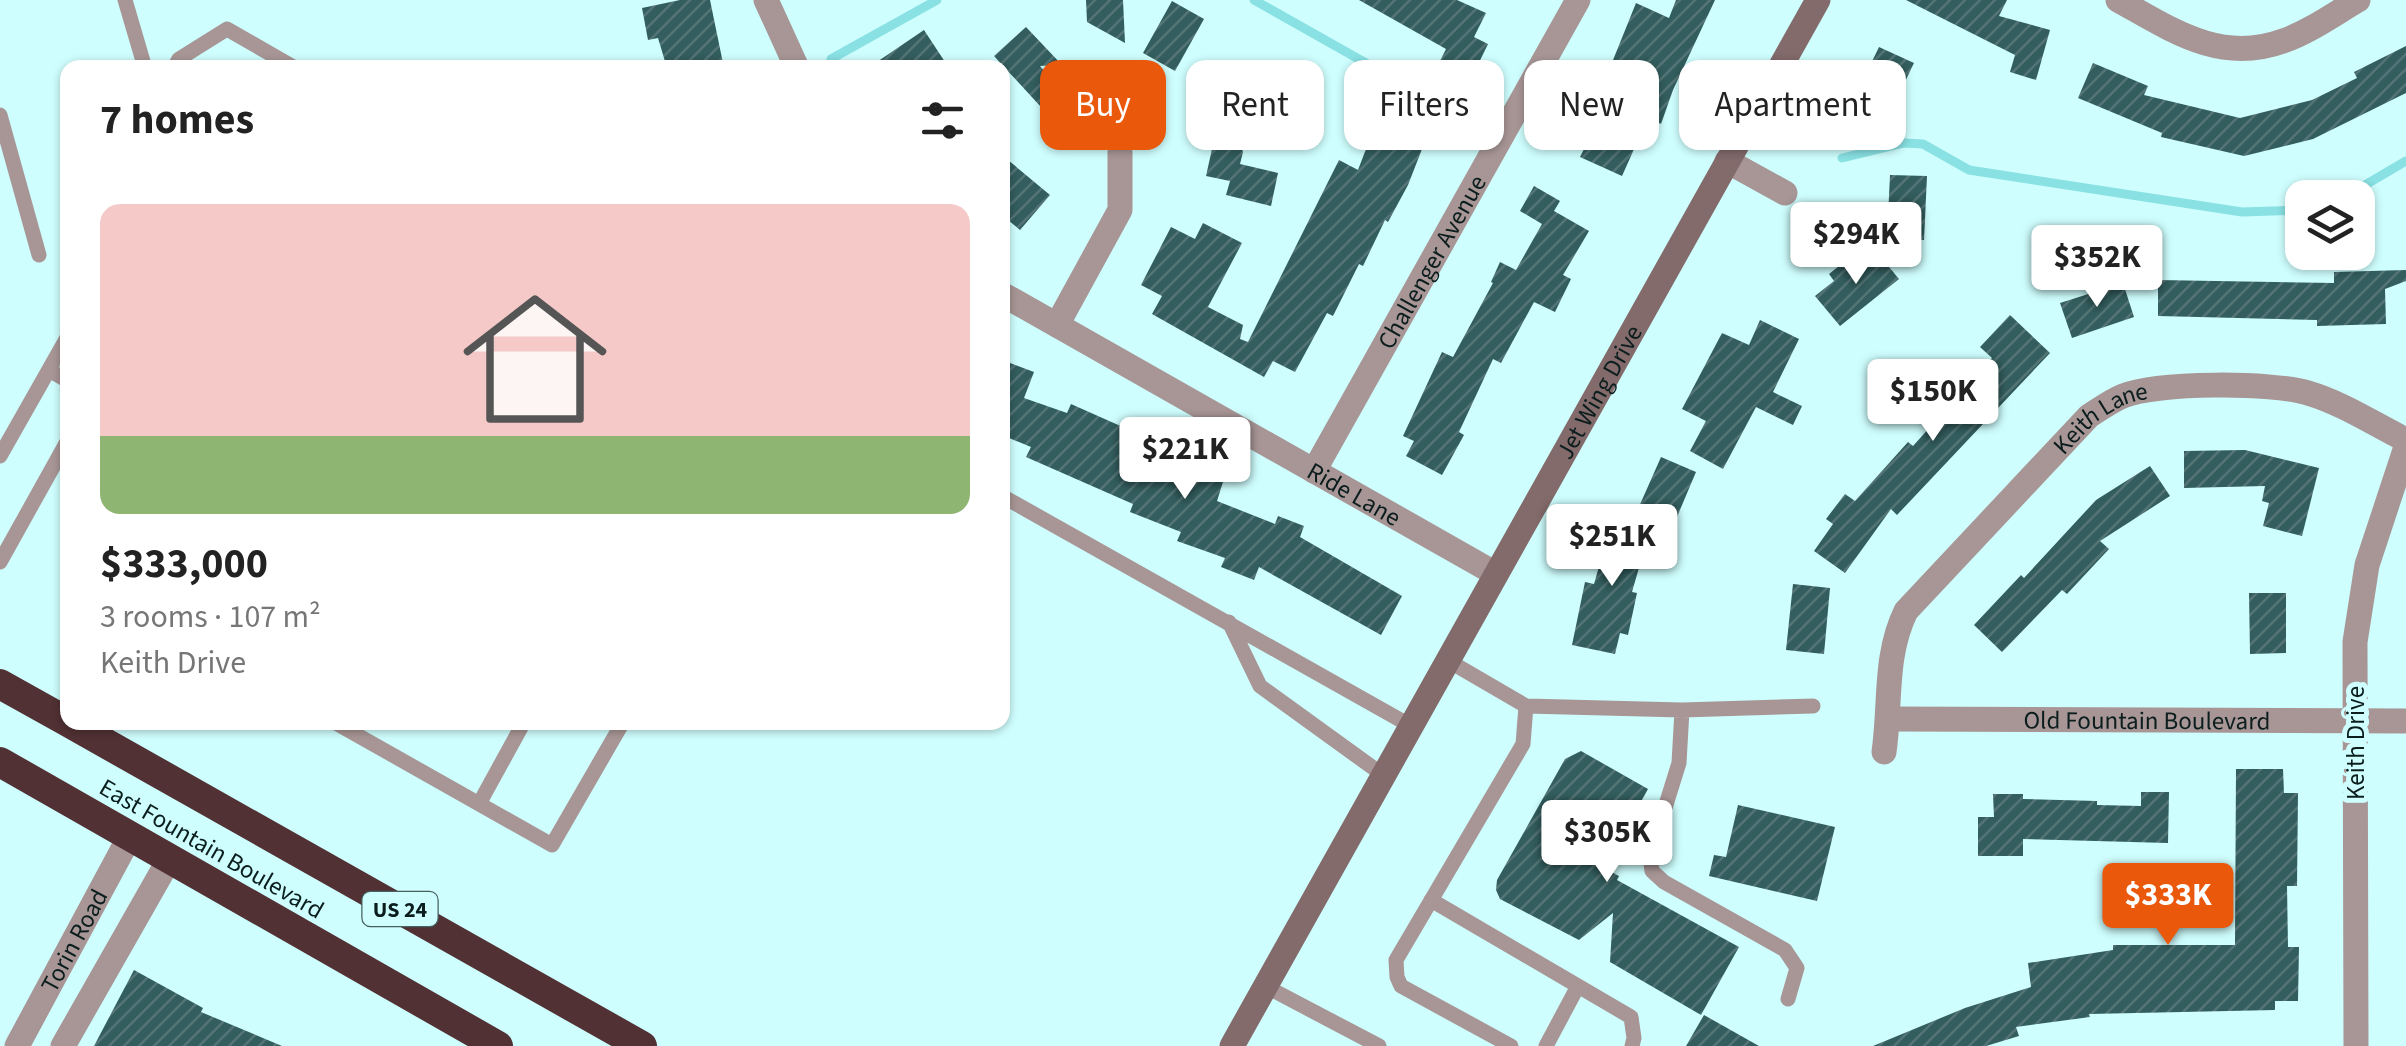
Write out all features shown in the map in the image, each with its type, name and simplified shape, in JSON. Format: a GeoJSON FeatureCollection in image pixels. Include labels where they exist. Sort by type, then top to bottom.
{"type":"FeatureCollection","features":[{"type":"Feature","properties":{"kind":"highway","name":"East Fountain Boulevard"},"geometry":{"type":"LineString","coordinates":[[0,684],[60,718]]}},
{"type":"Feature","properties":{"kind":"highway","name":"East Fountain Boulevard"},"geometry":{"type":"LineString","coordinates":[[82,730],[642,1046]]}},
{"type":"Feature","properties":{"kind":"highway","name":"East Fountain Boulevard"},"geometry":{"type":"LineString","coordinates":[[0,762],[498,1046]]}},
{"type":"Feature","properties":{"kind":"main road","name":"Jet Wing Drive"},"geometry":{"type":"LineString","coordinates":[[1232,1046],[1818,0]]}},
{"type":"Feature","properties":{"kind":"street"},"geometry":{"type":"LineString","coordinates":[[766,0],[792,60]]}},
{"type":"Feature","properties":{"kind":"street"},"geometry":{"type":"LineString","coordinates":[[2118,0],[2205,46],[2230,50],[2257,49],[2286,40],[2358,0]]}},
{"type":"Feature","properties":{"kind":"street","name":"Challenger Avenue"},"geometry":{"type":"LineString","coordinates":[[1314,471],[1574,1]]}},
{"type":"Feature","properties":{"kind":"street"},"geometry":{"type":"LineString","coordinates":[[1057,326],[1120,210],[1120,153]]}},
{"type":"Feature","properties":{"kind":"street"},"geometry":{"type":"LineString","coordinates":[[1727,162],[1784,193]]}},
{"type":"Feature","properties":{"kind":"street","name":"Ride Lane"},"geometry":{"type":"LineString","coordinates":[[1010,299],[1496,574]]}},
{"type":"Feature","properties":{"kind":"street","name":"Keith Lane"},"geometry":{"type":"LineString","coordinates":[[1884,752],[1889,719],[1890,652],[1906,611],[2090,416],[2122,396],[2164,387],[2259,387],[2305,392],[2406,443]]}},
{"type":"Feature","properties":{"kind":"street","name":"Keith Drive"},"geometry":{"type":"LineString","coordinates":[[2356,1046],[2355,722],[2359,605],[2367,565],[2406,443]]}},
{"type":"Feature","properties":{"kind":"street","name":"Old Fountain Boulevard"},"geometry":{"type":"LineString","coordinates":[[1889,719],[2406,721]]}},
{"type":"Feature","properties":{"kind":"street","name":"Torin Road"},"geometry":{"type":"LineString","coordinates":[[18,1046],[130,836]]}},
{"type":"Feature","properties":{"kind":"street","name":"Torin Road"},"geometry":{"type":"LineString","coordinates":[[62,1046],[170,858]]}},
{"type":"Feature","properties":{"kind":"lane"},"geometry":{"type":"LineString","coordinates":[[125,0],[142,60]]}},
{"type":"Feature","properties":{"kind":"lane"},"geometry":{"type":"LineString","coordinates":[[178,60],[228,29],[281,60]]}},
{"type":"Feature","properties":{"kind":"lane"},"geometry":{"type":"LineString","coordinates":[[0,116],[40,255]]}},
{"type":"Feature","properties":{"kind":"lane"},"geometry":{"type":"LineString","coordinates":[[0,456],[60,350]]}},
{"type":"Feature","properties":{"kind":"lane"},"geometry":{"type":"LineString","coordinates":[[49,370],[60,376]]}},
{"type":"Feature","properties":{"kind":"lane"},"geometry":{"type":"LineString","coordinates":[[0,562],[60,454]]}},
{"type":"Feature","properties":{"kind":"lane"},"geometry":{"type":"LineString","coordinates":[[1010,500],[1411,726]]}},
{"type":"Feature","properties":{"kind":"lane"},"geometry":{"type":"LineString","coordinates":[[1229,622],[1260,686],[1383,775]]}},
{"type":"Feature","properties":{"kind":"lane"},"geometry":{"type":"LineString","coordinates":[[1447,660],[1526,706],[1682,710],[1812,706]]}},
{"type":"Feature","properties":{"kind":"lane"},"geometry":{"type":"LineString","coordinates":[[1511,1046],[1402,986],[1396,960],[1523,744],[1526,706]]}},
{"type":"Feature","properties":{"kind":"lane"},"geometry":{"type":"LineString","coordinates":[[1682,710],[1679,763],[1650,856],[1652,871],[1664,882],[1785,950],[1797,968],[1788,1000]]}},
{"type":"Feature","properties":{"kind":"lane"},"geometry":{"type":"LineString","coordinates":[[348,730],[552,846],[618,730]]}},
{"type":"Feature","properties":{"kind":"lane"},"geometry":{"type":"LineString","coordinates":[[479,804],[520,730]]}},
{"type":"Feature","properties":{"kind":"lane"},"geometry":{"type":"LineString","coordinates":[[1431,900],[1631,1017],[1632,1046]]}},
{"type":"Feature","properties":{"kind":"lane"},"geometry":{"type":"LineString","coordinates":[[1265,986],[1378,1046]]}},
{"type":"Feature","properties":{"kind":"lane"},"geometry":{"type":"LineString","coordinates":[[1546,1046],[1578,986]]}},
{"type":"Feature","properties":{"kind":"building"},"geometry":{"type":"Polygon","coordinates":[[[680,0],[710,0],[722,60],[665,60],[658,38],[648,40],[642,8],[680,0]]]}},
{"type":"Feature","properties":{"kind":"building"},"geometry":{"type":"Polygon","coordinates":[[[1086,0],[1123,0],[1125,43],[1087,22],[1086,0]]]}},
{"type":"Feature","properties":{"kind":"building"},"geometry":{"type":"Polygon","coordinates":[[[1359,0],[1457,0],[1486,13],[1474,37],[1488,44],[1480,60],[1440,60],[1446,49],[1359,0]]]}},
{"type":"Feature","properties":{"kind":"building"},"geometry":{"type":"Polygon","coordinates":[[[1676,0],[1715,0],[1687,60],[1679,60],[1679,77],[1661,124],[1659,60],[1613,60],[1636,3],[1669,18],[1676,0]]]}},
{"type":"Feature","properties":{"kind":"building"},"geometry":{"type":"Polygon","coordinates":[[[1906,0],[2007,0],[1999,16],[2050,30],[2036,80],[2010,72],[2015,55],[1906,0]]]}},
{"type":"Feature","properties":{"kind":"building"},"geometry":{"type":"Polygon","coordinates":[[[1172,1],[1204,19],[1175,71],[1166,66],[1166,60],[1155,60],[1143,53],[1172,1]]]}},
{"type":"Feature","properties":{"kind":"building"},"geometry":{"type":"Polygon","coordinates":[[[1026,27],[1057,60],[1040,60],[1040,106],[1010,73],[1010,60],[994,56],[1026,27]]]}},
{"type":"Feature","properties":{"kind":"building"},"geometry":{"type":"Polygon","coordinates":[[[924,30],[944,60],[880,60],[924,30]]]}},
{"type":"Feature","properties":{"kind":"building"},"geometry":{"type":"Polygon","coordinates":[[[2406,46],[2406,93],[2313,139],[2244,156],[2161,137],[2162,133],[2078,98],[2093,63],[2148,86],[2144,95],[2240,118],[2312,100],[2357,78],[2354,72],[2406,46]]]}},
{"type":"Feature","properties":{"kind":"building"},"geometry":{"type":"Polygon","coordinates":[[[1879,47],[1914,63],[1906,80],[1906,60],[1873,60],[1879,47]]]}},
{"type":"Feature","properties":{"kind":"building"},"geometry":{"type":"Polygon","coordinates":[[[1212,150],[1242,150],[1240,164],[1278,173],[1271,206],[1226,195],[1230,181],[1206,176],[1212,150]]]}},
{"type":"Feature","properties":{"kind":"building"},"geometry":{"type":"Polygon","coordinates":[[[1366,150],[1422,150],[1408,185],[1388,222],[1385,220],[1363,266],[1359,264],[1333,316],[1327,313],[1295,372],[1273,361],[1264,377],[1152,314],[1162,296],[1141,285],[1171,227],[1195,239],[1203,223],[1242,243],[1208,307],[1243,325],[1240,339],[1248,342],[1339,160],[1358,170],[1366,150]]]}},
{"type":"Feature","properties":{"kind":"building"},"geometry":{"type":"Polygon","coordinates":[[[1584,150],[1634,150],[1622,176],[1580,157],[1584,150]]]}},
{"type":"Feature","properties":{"kind":"building"},"geometry":{"type":"Polygon","coordinates":[[[1010,162],[1050,195],[1020,230],[1010,222],[1010,162]]]}},
{"type":"Feature","properties":{"kind":"building"},"geometry":{"type":"Polygon","coordinates":[[[1890,175],[1927,176],[1924,240],[1887,238],[1890,175]]]}},
{"type":"Feature","properties":{"kind":"building"},"geometry":{"type":"Polygon","coordinates":[[[1534,186],[1560,201],[1554,211],[1589,231],[1563,275],[1571,279],[1555,312],[1534,302],[1501,363],[1493,359],[1459,432],[1464,435],[1442,475],[1406,456],[1414,441],[1403,436],[1442,352],[1453,357],[1493,283],[1500,262],[1516,270],[1542,224],[1520,211],[1534,186]]]}},
{"type":"Feature","properties":{"kind":"building"},"geometry":{"type":"Polygon","coordinates":[[[1875,250],[1899,279],[1840,326],[1815,296],[1834,281],[1829,274],[1849,258],[1855,266],[1875,250]]]}},
{"type":"Feature","properties":{"kind":"building"},"geometry":{"type":"Polygon","coordinates":[[[2406,270],[2406,281],[2385,289],[2386,324],[2317,326],[2317,320],[2158,316],[2158,280],[2334,283],[2334,272],[2406,270]]]}},
{"type":"Feature","properties":{"kind":"building"},"geometry":{"type":"Polygon","coordinates":[[[2123,283],[2134,317],[2072,338],[2060,303],[2123,283]]]}},
{"type":"Feature","properties":{"kind":"building"},"geometry":{"type":"Polygon","coordinates":[[[2010,315],[2050,353],[1897,515],[1891,509],[1845,573],[1814,551],[1833,524],[1826,519],[1845,494],[1855,501],[1908,442],[1913,446],[1992,358],[1980,347],[2010,315]]]}},
{"type":"Feature","properties":{"kind":"building"},"geometry":{"type":"Polygon","coordinates":[[[1760,320],[1799,339],[1773,392],[1802,406],[1793,425],[1756,407],[1723,469],[1690,451],[1706,421],[1682,409],[1722,333],[1749,345],[1760,320]]]}},
{"type":"Feature","properties":{"kind":"building"},"geometry":{"type":"Polygon","coordinates":[[[1010,363],[1034,372],[1024,398],[1067,413],[1071,404],[1125,428],[1123,432],[1180,454],[1176,466],[1223,482],[1217,501],[1275,524],[1278,516],[1304,526],[1300,537],[1402,596],[1381,635],[1259,567],[1254,580],[1221,567],[1225,558],[1177,541],[1181,532],[1130,512],[1133,504],[1026,457],[1031,447],[1010,438],[1010,363]]]}},
{"type":"Feature","properties":{"kind":"building"},"geometry":{"type":"Polygon","coordinates":[[[2245,450],[2319,468],[2302,536],[2263,526],[2269,503],[2262,501],[2265,486],[2184,488],[2184,451],[2245,450]]]}},
{"type":"Feature","properties":{"kind":"building"},"geometry":{"type":"Polygon","coordinates":[[[1661,457],[1696,472],[1674,524],[1638,509],[1661,457]]]}},
{"type":"Feature","properties":{"kind":"building"},"geometry":{"type":"Polygon","coordinates":[[[2150,466],[2170,496],[2100,541],[2109,549],[2067,594],[2062,590],[2002,652],[1974,625],[2096,500],[2150,466]]]}},
{"type":"Feature","properties":{"kind":"building"},"geometry":{"type":"Polygon","coordinates":[[[1614,515],[1651,526],[1632,592],[1637,593],[1628,635],[1620,633],[1615,654],[1572,645],[1585,582],[1594,584],[1614,515]]]}},
{"type":"Feature","properties":{"kind":"building"},"geometry":{"type":"Polygon","coordinates":[[[1793,584],[1830,588],[1824,654],[1786,650],[1793,584]]]}},
{"type":"Feature","properties":{"kind":"building"},"geometry":{"type":"Polygon","coordinates":[[[2249,593],[2286,593],[2286,653],[2250,654],[2249,593]]]}},
{"type":"Feature","properties":{"kind":"building"},"geometry":{"type":"Polygon","coordinates":[[[1581,751],[1648,789],[1604,868],[1619,876],[1617,880],[1739,947],[1701,1015],[1610,962],[1613,913],[1579,940],[1500,899],[1497,880],[1565,759],[1581,751]]]}},
{"type":"Feature","properties":{"kind":"building"},"geometry":{"type":"Polygon","coordinates":[[[2236,769],[2283,769],[2284,793],[2298,793],[2297,886],[2287,886],[2288,947],[2299,947],[2298,1001],[2275,1001],[2275,1010],[2089,1014],[2090,1017],[2016,1027],[2019,1036],[1986,1046],[1873,1046],[1965,1008],[2031,987],[2028,963],[2113,950],[2113,945],[2235,945],[2236,769]]]}},
{"type":"Feature","properties":{"kind":"building"},"geometry":{"type":"Polygon","coordinates":[[[2141,792],[2169,792],[2168,843],[2023,839],[2023,856],[1978,856],[1978,817],[1994,817],[1993,794],[2141,806],[2141,792]]]}},
{"type":"Feature","properties":{"kind":"building"},"geometry":{"type":"Polygon","coordinates":[[[1738,805],[1835,827],[1817,901],[1709,876],[1714,855],[1726,857],[1738,805]]]}},
{"type":"Feature","properties":{"kind":"building"},"geometry":{"type":"Polygon","coordinates":[[[134,970],[203,1008],[201,1012],[282,1046],[94,1046],[134,970]]]}},
{"type":"Feature","properties":{"kind":"building"},"geometry":{"type":"Polygon","coordinates":[[[1704,1015],[1759,1046],[1686,1046],[1704,1015]]]}},
{"type":"Feature","properties":{"kind":"waterway"},"geometry":{"type":"LineString","coordinates":[[831,59],[937,0]]}},
{"type":"Feature","properties":{"kind":"waterway"},"geometry":{"type":"LineString","coordinates":[[1254,0],[1360,60]]}},
{"type":"Feature","properties":{"kind":"waterway"},"geometry":{"type":"LineString","coordinates":[[1842,158],[1904,143],[1923,144],[1969,170],[2242,212],[2285,211]]}},
{"type":"Feature","properties":{"kind":"waterway"},"geometry":{"type":"LineString","coordinates":[[2374,180],[2406,161]]}}]}
